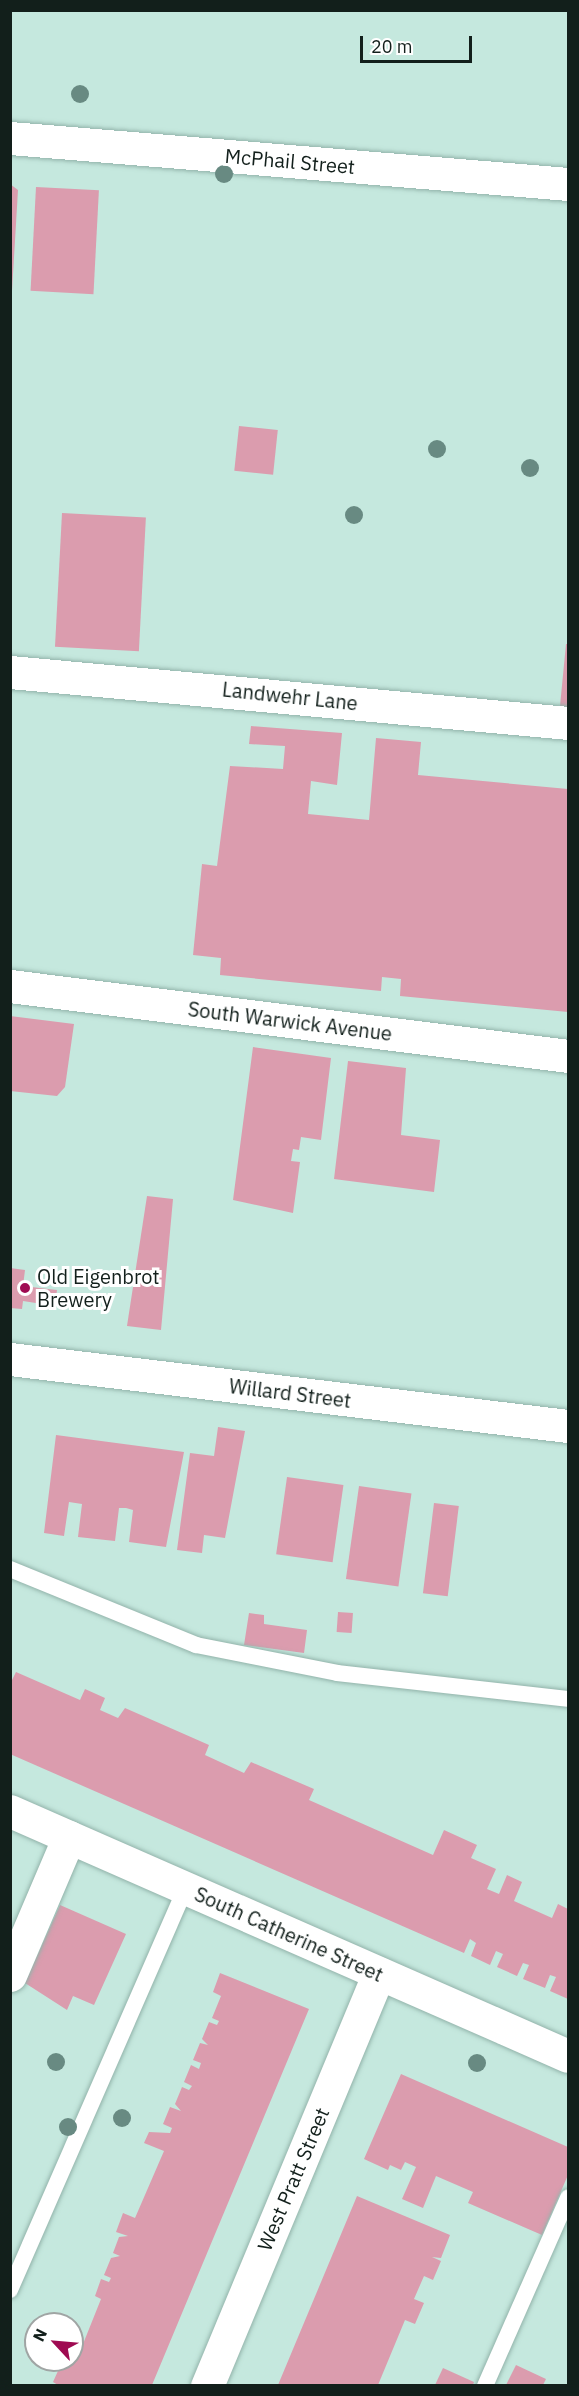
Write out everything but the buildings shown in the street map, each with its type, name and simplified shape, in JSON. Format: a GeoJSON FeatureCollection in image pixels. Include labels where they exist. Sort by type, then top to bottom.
{"type":"FeatureCollection","features":[{"type":"Feature","properties":{"kind":"street","name":"McPhail Street"},"geometry":{"type":"LineString","coordinates":[[10,138],[568,184]]}},
{"type":"Feature","properties":{"kind":"street","name":"Landwehr Lane"},"geometry":{"type":"LineString","coordinates":[[10,672],[568,723]]}},
{"type":"Feature","properties":{"kind":"street","name":"South Warwick Avenue"},"geometry":{"type":"LineString","coordinates":[[10,986],[568,1056]]}},
{"type":"Feature","properties":{"kind":"street","name":"Willard Street"},"geometry":{"type":"LineString","coordinates":[[10,1359],[568,1426]]}},
{"type":"Feature","properties":{"kind":"street","name":"South Catherine Street"},"geometry":{"type":"LineString","coordinates":[[10,1811],[568,2056]]}},
{"type":"Feature","properties":{"kind":"street"},"geometry":{"type":"LineString","coordinates":[[10,1975],[69,1837]]}},
{"type":"Feature","properties":{"kind":"street","name":"West Pratt Street"},"geometry":{"type":"LineString","coordinates":[[207,2385],[379,1973]]}},
{"type":"Feature","properties":{"kind":"lane"},"geometry":{"type":"LineString","coordinates":[[10,1569],[196,1645],[337,1672],[568,1699]]}},
{"type":"Feature","properties":{"kind":"lane"},"geometry":{"type":"LineString","coordinates":[[10,2290],[186,1888]]}},
{"type":"Feature","properties":{"kind":"lane"},"geometry":{"type":"LineString","coordinates":[[485,2385],[568,2198]]}},
{"type":"Feature","properties":{"kind":"place","name":"Old Eigenbrot Brewery"},"geometry":{"type":"Point","coordinates":[25,1288]}}]}
